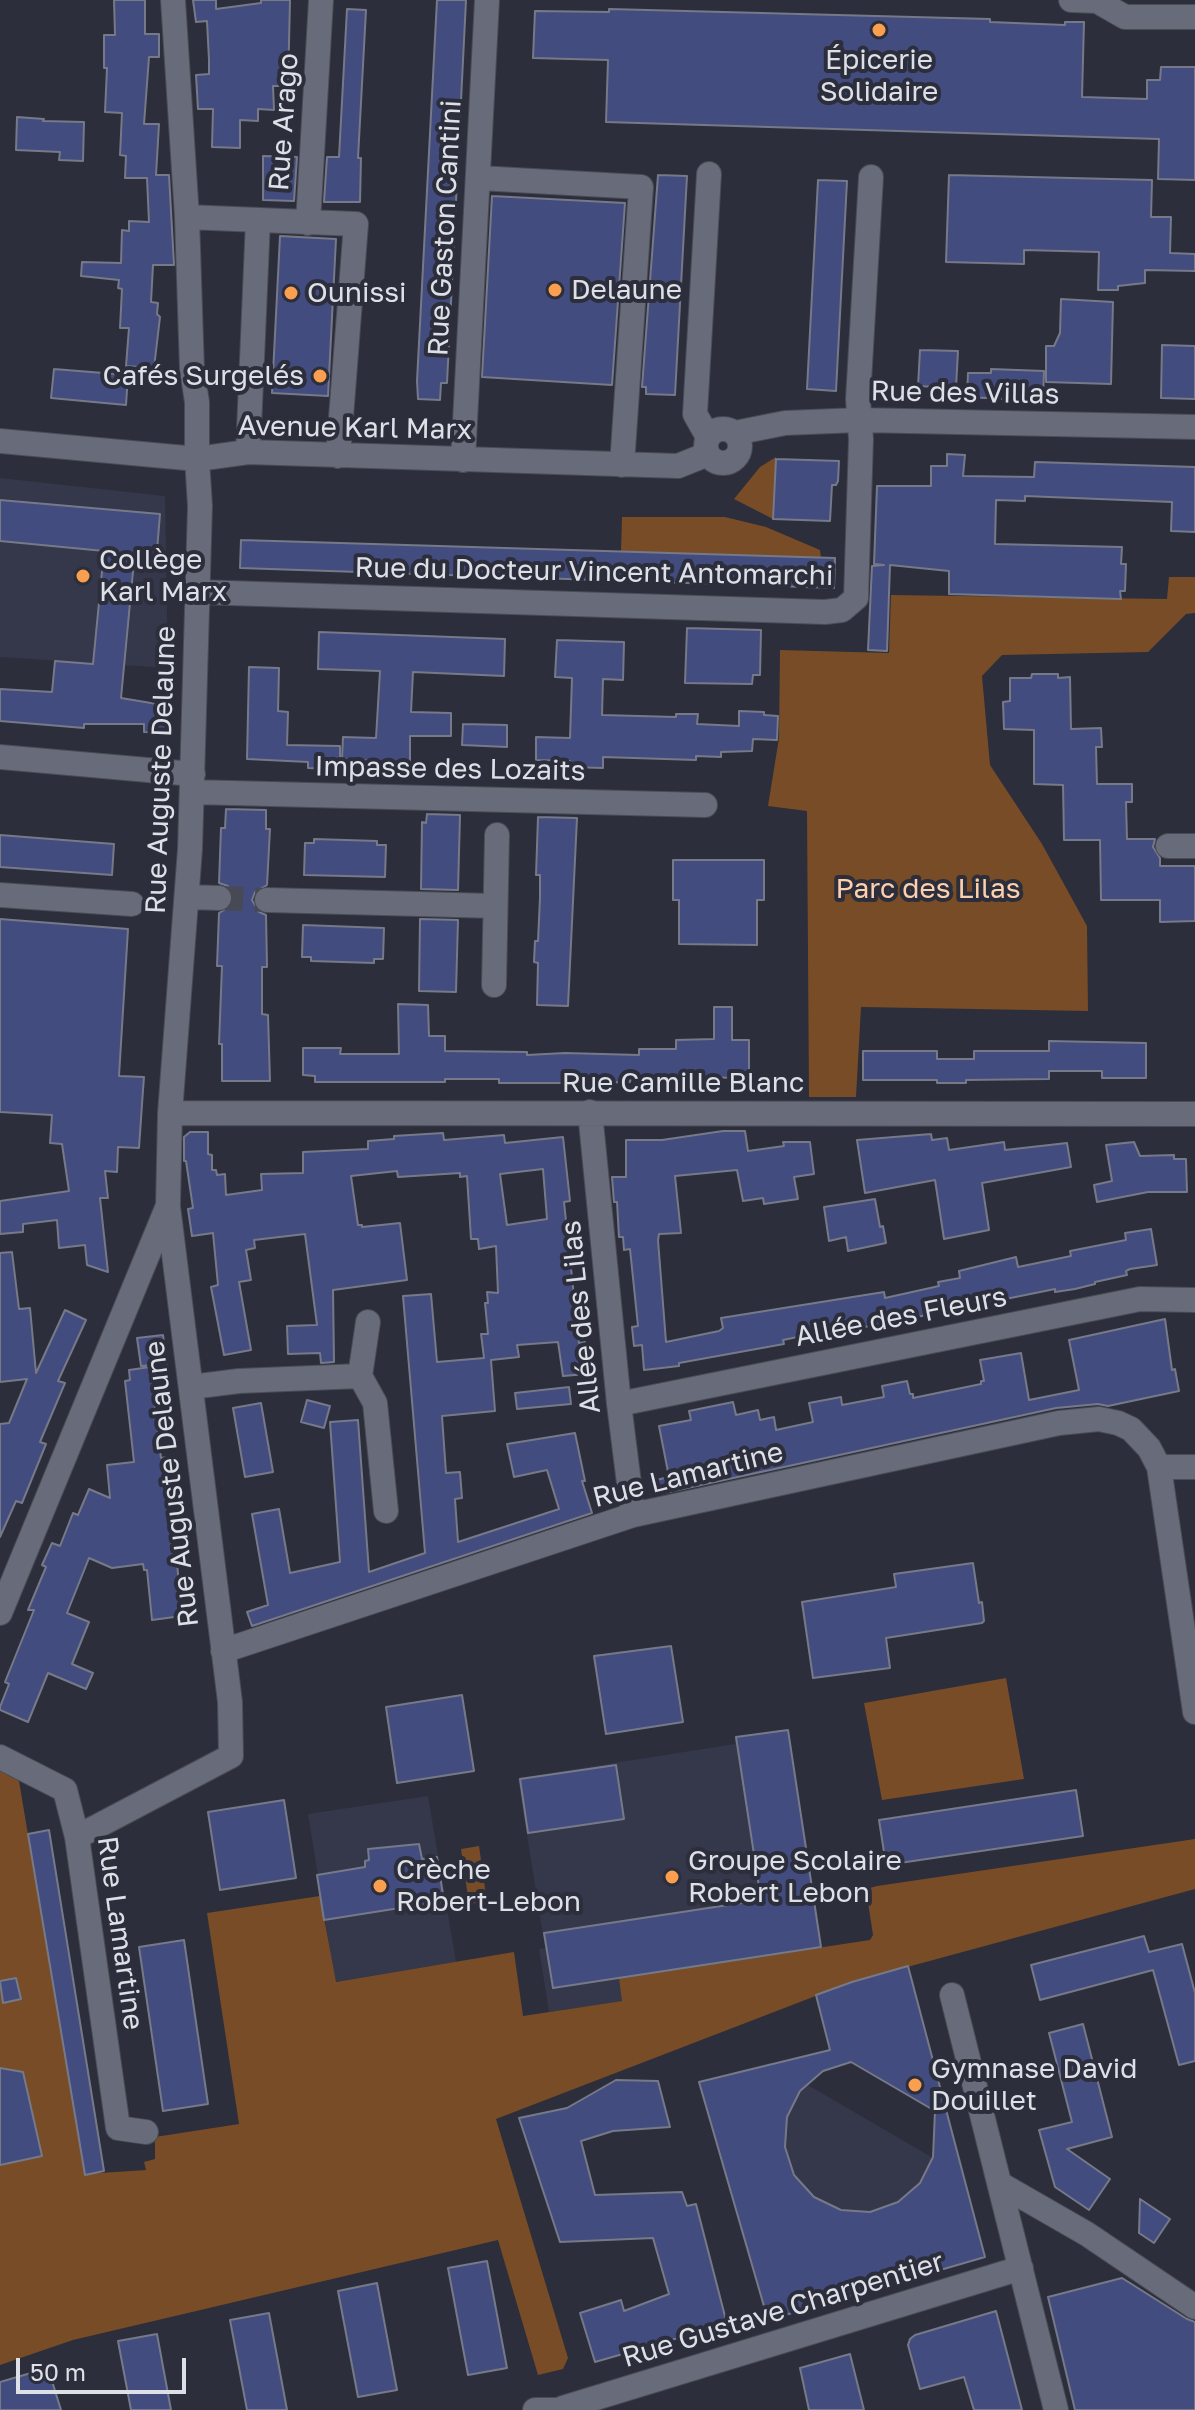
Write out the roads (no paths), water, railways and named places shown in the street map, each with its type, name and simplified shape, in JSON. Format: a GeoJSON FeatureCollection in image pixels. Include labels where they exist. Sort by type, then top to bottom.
{"type":"FeatureCollection","features":[{"type":"Feature","properties":{"kind":"street","name":"Rue Auguste Delaune"},"geometry":{"type":"LineString","coordinates":[[77,1837],[231,1756],[230,1702],[168,1206],[170,1113],[187,897],[200,506],[197,402],[192,370],[187,217],[173,0]]}},
{"type":"Feature","properties":{"kind":"street","name":"Rue Arago"},"geometry":{"type":"LineString","coordinates":[[187,217],[308,223],[321,0]]}},
{"type":"Feature","properties":{"kind":"street","name":"Rue Gaston Cantini"},"geometry":{"type":"LineString","coordinates":[[463,460],[487,0]]}},
{"type":"Feature","properties":{"kind":"street"},"geometry":{"type":"LineString","coordinates":[[1071,0],[1097,1],[1125,17],[1195,17]]}},
{"type":"Feature","properties":{"kind":"street"},"geometry":{"type":"LineString","coordinates":[[708,446],[695,414],[709,174]]}},
{"type":"Feature","properties":{"kind":"street","name":"Rue du Docteur Vincent Antomarchi"},"geometry":{"type":"LineString","coordinates":[[197,592],[810,612],[842,610],[856,598],[858,399],[871,177]]}},
{"type":"Feature","properties":{"kind":"street"},"geometry":{"type":"LineString","coordinates":[[479,178],[641,187],[622,465]]}},
{"type":"Feature","properties":{"kind":"street"},"geometry":{"type":"LineString","coordinates":[[248,452],[258,220]]}},
{"type":"Feature","properties":{"kind":"street"},"geometry":{"type":"LineString","coordinates":[[308,223],[356,224],[338,456]]}},
{"type":"Feature","properties":{"kind":"street","name":"Rue des Villas"},"geometry":{"type":"LineString","coordinates":[[735,433],[785,423],[859,420],[1195,427]]}},
{"type":"Feature","properties":{"kind":"street","name":"Avenue Karl Marx"},"geometry":{"type":"LineString","coordinates":[[0,441],[197,459],[248,452],[678,466],[708,446],[722,464],[736,458],[740,448],[735,433]]}},
{"type":"Feature","properties":{"kind":"street","name":"Impasse des Lozaits"},"geometry":{"type":"LineString","coordinates":[[0,757],[192,783],[705,805]]}},
{"type":"Feature","properties":{"kind":"street"},"geometry":{"type":"LineString","coordinates":[[494,985],[497,835]]}},
{"type":"Feature","properties":{"kind":"street"},"geometry":{"type":"LineString","coordinates":[[1168,846],[1195,846]]}},
{"type":"Feature","properties":{"kind":"street"},"geometry":{"type":"LineString","coordinates":[[0,895],[132,904]]}},
{"type":"Feature","properties":{"kind":"street"},"geometry":{"type":"LineString","coordinates":[[187,897],[219,898]]}},
{"type":"Feature","properties":{"kind":"street"},"geometry":{"type":"LineString","coordinates":[[267,900],[495,906]]}},
{"type":"Feature","properties":{"kind":"street","name":"Allée des Lilas"},"geometry":{"type":"LineString","coordinates":[[590,1112],[633,1515]]}},
{"type":"Feature","properties":{"kind":"street","name":"Rue Camille Blanc"},"geometry":{"type":"LineString","coordinates":[[170,1113],[1195,1114]]}},
{"type":"Feature","properties":{"kind":"street","name":"Rue Auguste Delaune"},"geometry":{"type":"LineString","coordinates":[[0,1613],[168,1206]]}},
{"type":"Feature","properties":{"kind":"street","name":"Allée des Fleurs"},"geometry":{"type":"LineString","coordinates":[[619,1404],[1140,1299],[1195,1300]]}},
{"type":"Feature","properties":{"kind":"street"},"geometry":{"type":"LineString","coordinates":[[368,1322],[360,1376],[375,1403],[386,1511]]}},
{"type":"Feature","properties":{"kind":"street"},"geometry":{"type":"LineString","coordinates":[[191,1387],[239,1381],[360,1376]]}},
{"type":"Feature","properties":{"kind":"street","name":"Rue Lamartine"},"geometry":{"type":"LineString","coordinates":[[223,1651],[633,1515],[1084,1419],[1118,1423],[1131,1429],[1149,1448],[1159,1467],[1195,1712]]}},
{"type":"Feature","properties":{"kind":"street"},"geometry":{"type":"LineString","coordinates":[[1159,1467],[1195,1467]]}},
{"type":"Feature","properties":{"kind":"street","name":"Rue Lamartine"},"geometry":{"type":"LineString","coordinates":[[0,1757],[65,1790],[77,1837],[118,2128],[146,2132]]}},
{"type":"Feature","properties":{"kind":"street"},"geometry":{"type":"LineString","coordinates":[[952,1995],[1056,2410]]}},
{"type":"Feature","properties":{"kind":"street"},"geometry":{"type":"LineString","coordinates":[[1000,2184],[1087,2234],[1195,2307]]}},
{"type":"Feature","properties":{"kind":"street","name":"Rue Gustave Charpentier"},"geometry":{"type":"LineString","coordinates":[[535,2410],[564,2409],[1021,2268]]}},
{"type":"Feature","properties":{"kind":"tunnel"},"geometry":{"type":"LineString","coordinates":[[219,898],[267,900]]}},
{"type":"Feature","properties":{"kind":"place","name":"Épicerie Solidaire"},"geometry":{"type":"Point","coordinates":[879,30]}},
{"type":"Feature","properties":{"kind":"place","name":"Delaune"},"geometry":{"type":"Point","coordinates":[555,290]}},
{"type":"Feature","properties":{"kind":"place","name":"Ounissi"},"geometry":{"type":"Point","coordinates":[291,293]}},
{"type":"Feature","properties":{"kind":"place","name":"Cafés Surgelés"},"geometry":{"type":"Point","coordinates":[320,376]}},
{"type":"Feature","properties":{"kind":"place","name":"Collège Karl Marx"},"geometry":{"type":"Point","coordinates":[83,576]}},
{"type":"Feature","properties":{"kind":"place","name":"Groupe Scolaire Robert Lebon"},"geometry":{"type":"Point","coordinates":[672,1877]}},
{"type":"Feature","properties":{"kind":"place","name":"Crèche Robert-Lebon"},"geometry":{"type":"Point","coordinates":[380,1886]}},
{"type":"Feature","properties":{"kind":"place","name":"Gymnase David Douillet"},"geometry":{"type":"Point","coordinates":[915,2085]}},
{"type":"Feature","properties":{"kind":"park label","name":"Parc des Lilas"},"geometry":{"type":"Point","coordinates":[928,889]}}]}
